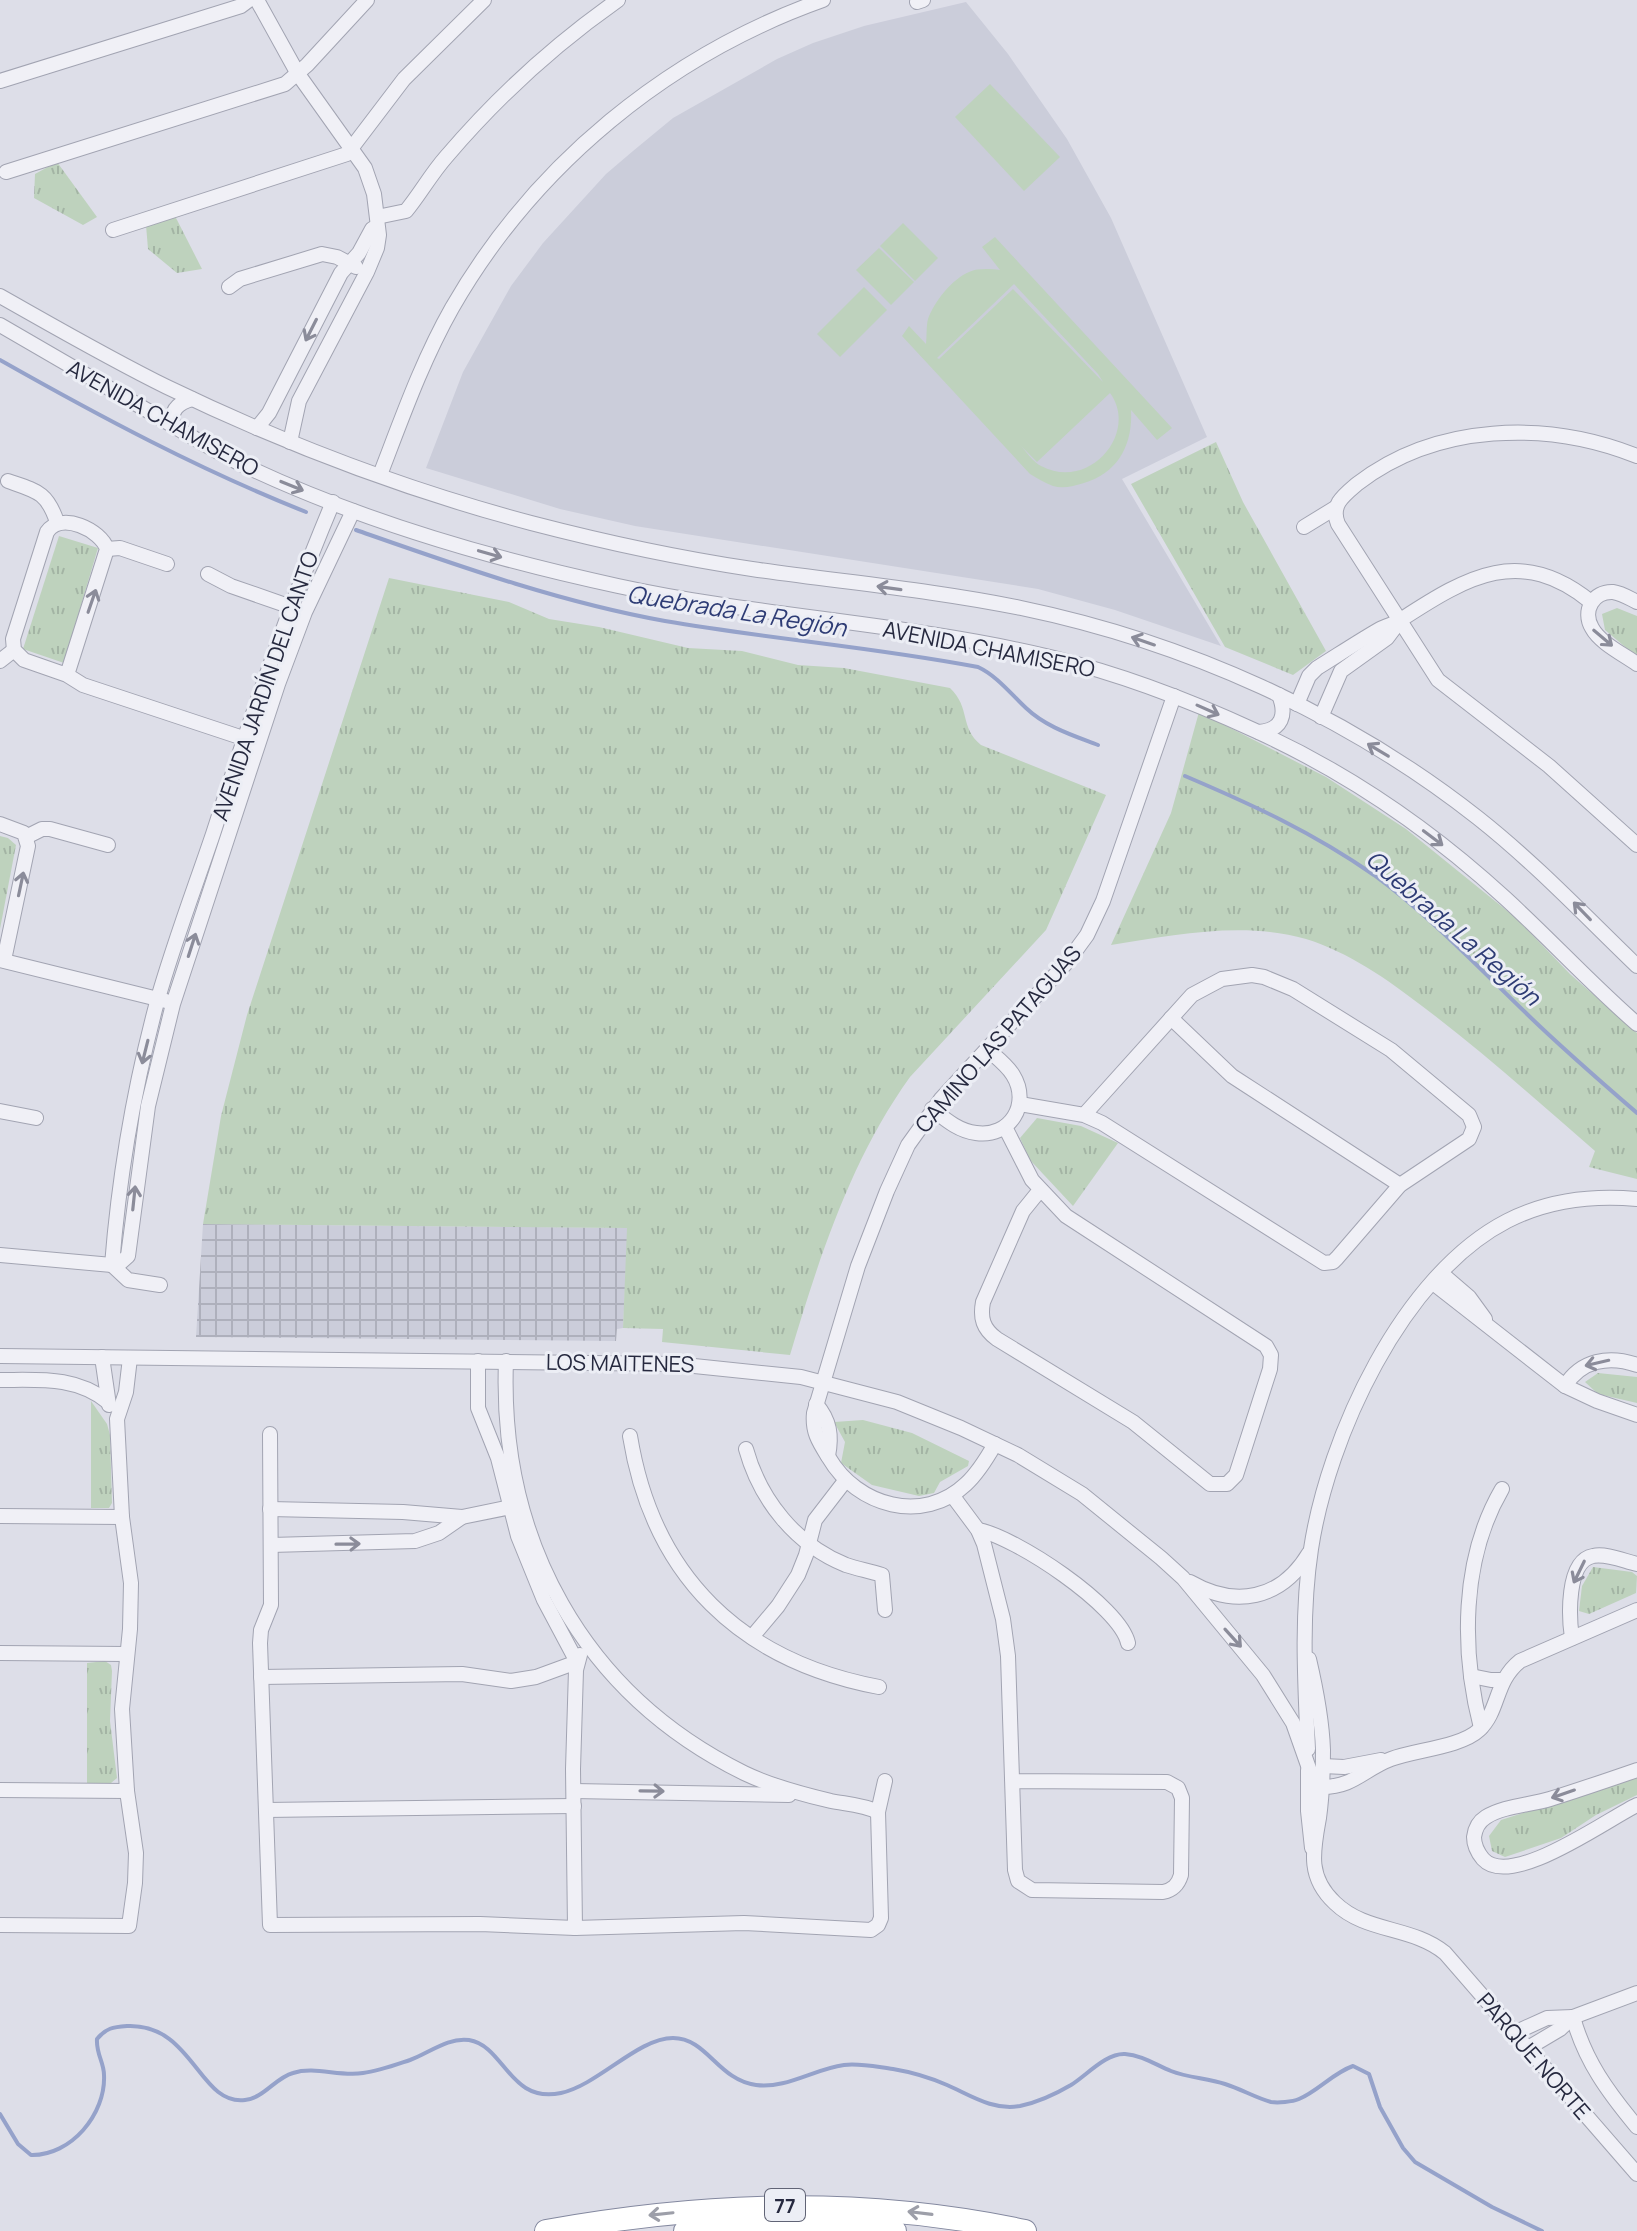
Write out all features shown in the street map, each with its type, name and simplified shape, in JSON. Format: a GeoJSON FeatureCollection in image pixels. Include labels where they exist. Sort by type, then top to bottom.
{"type":"FeatureCollection","features":[{"type":"Feature","properties":{"kind":"highway","name":"77"},"geometry":{"type":"LineString","coordinates":[[546,2231],[641,2216],[779,2205],[913,2212],[1025,2231]]}},
{"type":"Feature","properties":{"kind":"highway","name":"77"},"geometry":{"type":"LineString","coordinates":[[685,2231],[776,2225],[895,2231]]}},
{"type":"Feature","properties":{"kind":"street"},"geometry":{"type":"LineString","coordinates":[[0,81],[241,6],[249,0]]}},
{"type":"Feature","properties":{"kind":"street"},"geometry":{"type":"LineString","coordinates":[[257,0],[298,74],[365,168],[372,186],[379,235],[367,272],[299,401],[290,442]]}},
{"type":"Feature","properties":{"kind":"street"},"geometry":{"type":"LineString","coordinates":[[6,172],[285,84],[367,0]]}},
{"type":"Feature","properties":{"kind":"street"},"geometry":{"type":"LineString","coordinates":[[113,230],[347,154],[404,79],[484,0]]}},
{"type":"Feature","properties":{"kind":"street"},"geometry":{"type":"LineString","coordinates":[[257,428],[269,413],[341,273],[377,221],[406,211],[444,160],[501,97],[560,43],[618,0]]}},
{"type":"Feature","properties":{"kind":"street"},"geometry":{"type":"LineString","coordinates":[[380,475],[412,390],[451,309],[490,247],[540,185],[617,114],[674,74],[760,26],[823,0]]}},
{"type":"Feature","properties":{"kind":"street"},"geometry":{"type":"LineString","coordinates":[[229,287],[240,279],[322,254],[367,272]]}},
{"type":"Feature","properties":{"kind":"street","name":"AVENIDA CHAMISERO"},"geometry":{"type":"LineString","coordinates":[[0,296],[192,399],[257,428],[380,475],[504,515],[644,550],[740,567],[972,599],[1053,615],[1190,657],[1297,704],[1405,766],[1478,818],[1566,894],[1637,966]]}},
{"type":"Feature","properties":{"kind":"street","name":"AVENIDA CHAMISERO"},"geometry":{"type":"LineString","coordinates":[[0,325],[240,463],[353,511],[477,551],[598,582],[722,606],[1019,650],[1109,673],[1259,732],[1360,788],[1453,854],[1501,894],[1637,1024]]}},
{"type":"Feature","properties":{"kind":"street"},"geometry":{"type":"LineString","coordinates":[[173,426],[175,409],[182,402],[192,399]]}},
{"type":"Feature","properties":{"kind":"street"},"geometry":{"type":"LineString","coordinates":[[1304,527],[1335,508],[1345,494],[1380,469],[1428,448],[1474,436],[1532,432],[1569,435],[1637,456]]}},
{"type":"Feature","properties":{"kind":"street"},"geometry":{"type":"LineString","coordinates":[[8,481],[37,491],[47,498],[57,522]]}},
{"type":"Feature","properties":{"kind":"street","name":"AVENIDA JARDÍN DEL CANTO"},"geometry":{"type":"LineString","coordinates":[[135,1133],[208,874],[290,605],[333,502]]}},
{"type":"Feature","properties":{"kind":"street"},"geometry":{"type":"LineString","coordinates":[[1335,508],[1338,524],[1443,686],[1549,766],[1637,845]]}},
{"type":"Feature","properties":{"kind":"street","name":"AVENIDA JARDÍN DEL CANTO"},"geometry":{"type":"LineString","coordinates":[[251,741],[305,612],[353,511]]}},
{"type":"Feature","properties":{"kind":"street"},"geometry":{"type":"LineString","coordinates":[[57,522],[74,524],[102,539],[107,549],[67,675]]}},
{"type":"Feature","properties":{"kind":"street"},"geometry":{"type":"LineString","coordinates":[[57,522],[47,532],[13,639],[14,650],[24,660],[67,675],[83,685],[251,741]]}},
{"type":"Feature","properties":{"kind":"street"},"geometry":{"type":"LineString","coordinates":[[107,549],[120,548],[167,564]]}},
{"type":"Feature","properties":{"kind":"street"},"geometry":{"type":"LineString","coordinates":[[1297,704],[1309,676],[1317,668],[1377,631],[1399,622],[1452,587],[1480,576],[1507,570],[1530,571],[1558,580],[1591,602]]}},
{"type":"Feature","properties":{"kind":"street"},"geometry":{"type":"LineString","coordinates":[[208,574],[231,586],[305,612]]}},
{"type":"Feature","properties":{"kind":"street"},"geometry":{"type":"LineString","coordinates":[[1637,602],[1612,592],[1599,595],[1591,602],[1588,616],[1594,632],[1637,664]]}},
{"type":"Feature","properties":{"kind":"street"},"geometry":{"type":"LineString","coordinates":[[1321,717],[1344,667],[1387,638],[1399,622]]}},
{"type":"Feature","properties":{"kind":"street"},"geometry":{"type":"LineString","coordinates":[[0,661],[14,650]]}},
{"type":"Feature","properties":{"kind":"street"},"geometry":{"type":"LineString","coordinates":[[1259,732],[1272,730],[1280,723],[1284,708],[1279,695]]}},
{"type":"Feature","properties":{"kind":"street","name":"CAMINO LAS PATAGUAS"},"geometry":{"type":"LineString","coordinates":[[845,1481],[828,1456],[830,1429],[825,1415],[816,1404],[843,1312],[874,1224],[908,1145],[932,1109],[1068,961],[1093,924],[1174,696]]}},
{"type":"Feature","properties":{"kind":"street"},"geometry":{"type":"LineString","coordinates":[[0,824],[17,829],[26,837],[28,851],[2,960],[173,1004]]}},
{"type":"Feature","properties":{"kind":"street"},"geometry":{"type":"LineString","coordinates":[[26,837],[42,829],[50,829],[108,845]]}},
{"type":"Feature","properties":{"kind":"street","name":"AVENIDA JARDÍN DEL CANTO"},"geometry":{"type":"LineString","coordinates":[[112,1265],[123,1262],[131,1246],[135,1133],[158,999],[208,874]]}},
{"type":"Feature","properties":{"kind":"street"},"geometry":{"type":"LineString","coordinates":[[1020,1104],[1084,1115],[1114,1130],[1324,1263],[1337,1258],[1400,1185],[1469,1139],[1474,1124],[1463,1109],[1391,1050],[1293,989],[1252,975],[1231,976],[1210,983],[1192,995],[1084,1115]]}},
{"type":"Feature","properties":{"kind":"street"},"geometry":{"type":"LineString","coordinates":[[1171,1018],[1232,1076],[1400,1185]]}},
{"type":"Feature","properties":{"kind":"street"},"geometry":{"type":"LineString","coordinates":[[932,1109],[950,1123],[973,1133],[987,1134],[1005,1127],[1015,1117],[1020,1104],[1019,1087],[1012,1073],[987,1049]]}},
{"type":"Feature","properties":{"kind":"street"},"geometry":{"type":"LineString","coordinates":[[0,1111],[36,1118]]}},
{"type":"Feature","properties":{"kind":"street"},"geometry":{"type":"LineString","coordinates":[[1005,1127],[1025,1168],[1040,1190],[1075,1222],[1263,1342],[1269,1350],[1270,1369],[1236,1475],[1227,1484],[1215,1486],[1206,1482],[1151,1435],[997,1339],[985,1327],[981,1317],[983,1302],[1023,1211],[1040,1190]]}},
{"type":"Feature","properties":{"kind":"street"},"geometry":{"type":"LineString","coordinates":[[1312,1848],[1322,1787],[1315,1767],[1303,1671],[1306,1599],[1311,1549],[1329,1474],[1351,1415],[1393,1337],[1437,1278],[1473,1243],[1522,1214],[1580,1199],[1637,1199]]}},
{"type":"Feature","properties":{"kind":"street"},"geometry":{"type":"LineString","coordinates":[[0,1255],[112,1265],[128,1280],[160,1285]]}},
{"type":"Feature","properties":{"kind":"street"},"geometry":{"type":"LineString","coordinates":[[1437,1278],[1491,1327],[1565,1386],[1637,1415]]}},
{"type":"Feature","properties":{"kind":"street","name":"LOS MAITENES"},"geometry":{"type":"LineString","coordinates":[[0,1356],[709,1366],[801,1377],[897,1402],[1018,1455],[1082,1494],[1183,1578],[1263,1675],[1293,1723],[1315,1767]]}},
{"type":"Feature","properties":{"kind":"street"},"geometry":{"type":"LineString","coordinates":[[102,1357],[108,1402],[117,1419]]}},
{"type":"Feature","properties":{"kind":"street"},"geometry":{"type":"LineString","coordinates":[[0,1925],[129,1926],[136,1853],[127,1791],[122,1720],[131,1583],[122,1517],[117,1419],[126,1392],[130,1358]]}},
{"type":"Feature","properties":{"kind":"street"},"geometry":{"type":"LineString","coordinates":[[1565,1386],[1577,1371],[1590,1363],[1619,1360],[1637,1365]]}},
{"type":"Feature","properties":{"kind":"street"},"geometry":{"type":"LineString","coordinates":[[478,1361],[478,1408],[515,1506],[530,1569],[577,1662]]}},
{"type":"Feature","properties":{"kind":"street"},"geometry":{"type":"LineString","coordinates":[[506,1361],[506,1424],[515,1506],[548,1580],[586,1644],[626,1690],[692,1744],[752,1776],[809,1796],[878,1812]]}},
{"type":"Feature","properties":{"kind":"street"},"geometry":{"type":"LineString","coordinates":[[0,1380],[74,1383],[108,1402]]}},
{"type":"Feature","properties":{"kind":"street"},"geometry":{"type":"LineString","coordinates":[[270,1434],[271,1605],[261,1630],[270,1925],[480,1924],[575,1928],[744,1923],[871,1930],[881,1918],[878,1812],[885,1781]]}},
{"type":"Feature","properties":{"kind":"street"},"geometry":{"type":"LineString","coordinates":[[630,1436],[645,1497],[671,1553],[699,1591],[767,1649],[809,1669],[879,1687]]}},
{"type":"Feature","properties":{"kind":"street"},"geometry":{"type":"LineString","coordinates":[[752,1637],[778,1606],[798,1575],[815,1520],[845,1481],[872,1499],[892,1506],[929,1504],[952,1495],[975,1475],[995,1444]]}},
{"type":"Feature","properties":{"kind":"street"},"geometry":{"type":"LineString","coordinates":[[746,1449],[764,1493],[808,1544],[844,1564],[882,1575],[885,1610]]}},
{"type":"Feature","properties":{"kind":"street"},"geometry":{"type":"LineString","coordinates":[[1481,1728],[1471,1676],[1469,1614],[1475,1565],[1486,1522],[1502,1489]]}},
{"type":"Feature","properties":{"kind":"street"},"geometry":{"type":"LineString","coordinates":[[952,1495],[978,1530],[993,1575],[1006,1638],[1015,1870],[1018,1881],[1027,1889],[1163,1892],[1178,1883],[1181,1875],[1182,1798],[1175,1785],[1167,1782],[1012,1781]]}},
{"type":"Feature","properties":{"kind":"street"},"geometry":{"type":"LineString","coordinates":[[270,1509],[403,1512],[462,1517],[515,1506]]}},
{"type":"Feature","properties":{"kind":"street"},"geometry":{"type":"LineString","coordinates":[[0,1516],[122,1517]]}},
{"type":"Feature","properties":{"kind":"street"},"geometry":{"type":"LineString","coordinates":[[271,1545],[415,1541],[439,1533],[462,1517]]}},
{"type":"Feature","properties":{"kind":"street"},"geometry":{"type":"LineString","coordinates":[[978,1530],[997,1535],[1024,1549],[1063,1576],[1118,1622],[1128,1643]]}},
{"type":"Feature","properties":{"kind":"street","name":"LOS MAITENES"},"geometry":{"type":"LineString","coordinates":[[1183,1578],[1221,1596],[1244,1598],[1287,1579],[1311,1549]]}},
{"type":"Feature","properties":{"kind":"street"},"geometry":{"type":"LineString","coordinates":[[1572,1638],[1570,1597],[1575,1575],[1583,1560],[1597,1555],[1637,1564]]}},
{"type":"Feature","properties":{"kind":"street"},"geometry":{"type":"LineString","coordinates":[[1315,1767],[1344,1767],[1389,1760],[1462,1740],[1481,1728],[1503,1680],[1520,1661],[1637,1610]]}},
{"type":"Feature","properties":{"kind":"street"},"geometry":{"type":"LineString","coordinates":[[575,1928],[577,1662],[586,1644]]}},
{"type":"Feature","properties":{"kind":"street"},"geometry":{"type":"LineString","coordinates":[[0,1653],[126,1654]]}},
{"type":"Feature","properties":{"kind":"street"},"geometry":{"type":"LineString","coordinates":[[261,1677],[462,1674],[511,1681],[546,1674],[577,1662]]}},
{"type":"Feature","properties":{"kind":"street"},"geometry":{"type":"LineString","coordinates":[[1471,1676],[1503,1680]]}},
{"type":"Feature","properties":{"kind":"street"},"geometry":{"type":"LineString","coordinates":[[1322,1787],[1350,1783],[1389,1760]]}},
{"type":"Feature","properties":{"kind":"street"},"geometry":{"type":"LineString","coordinates":[[1312,1848],[1308,1811],[1315,1767]]}},
{"type":"Feature","properties":{"kind":"street"},"geometry":{"type":"LineString","coordinates":[[1637,1770],[1551,1799],[1496,1812],[1485,1817],[1477,1826],[1474,1840],[1478,1853],[1487,1864],[1502,1866],[1520,1863],[1566,1847],[1637,1805]]}},
{"type":"Feature","properties":{"kind":"street"},"geometry":{"type":"LineString","coordinates":[[742,1792],[752,1784],[752,1776]]}},
{"type":"Feature","properties":{"kind":"street"},"geometry":{"type":"LineString","coordinates":[[0,1790],[127,1791]]}},
{"type":"Feature","properties":{"kind":"street"},"geometry":{"type":"LineString","coordinates":[[266,1810],[742,1792],[809,1796]]}},
{"type":"Feature","properties":{"kind":"street","name":"PARQUE NORTE"},"geometry":{"type":"LineString","coordinates":[[1312,1848],[1320,1883],[1335,1904],[1363,1922],[1406,1932],[1428,1941],[1451,1960],[1637,2174]]}},
{"type":"Feature","properties":{"kind":"street"},"geometry":{"type":"LineString","coordinates":[[1514,2033],[1547,2018],[1573,2017],[1637,1993]]}},
{"type":"Feature","properties":{"kind":"street"},"geometry":{"type":"LineString","coordinates":[[1528,2048],[1560,2029],[1573,2017]]}},
{"type":"Feature","properties":{"kind":"street"},"geometry":{"type":"LineString","coordinates":[[1573,2017],[1581,2046],[1591,2066],[1637,2127]]}},
{"type":"Feature","properties":{"kind":"shaded area"},"geometry":{"type":"Polygon","coordinates":[[[966,2],[1008,54],[1067,139],[1111,218],[1207,437],[1122,479],[1221,646],[1115,610],[1038,589],[635,526],[560,509],[426,468],[463,372],[511,286],[543,243],[606,174],[673,118],[777,59],[864,26],[966,2]]]}},
{"type":"Feature","properties":{"kind":"shaded area"},"geometry":{"type":"Polygon","coordinates":[[[203,1224],[628,1228],[623,1328],[617,1329],[616,1341],[196,1337],[203,1224]]]}},
{"type":"Feature","properties":{"kind":"green space"},"geometry":{"type":"Polygon","coordinates":[[[990,84],[1060,157],[1024,191],[955,117],[990,84]]]}},
{"type":"Feature","properties":{"kind":"green space"},"geometry":{"type":"Polygon","coordinates":[[[57,162],[97,217],[83,225],[34,198],[35,174],[57,162]]]}},
{"type":"Feature","properties":{"kind":"green space"},"geometry":{"type":"Polygon","coordinates":[[[175,216],[202,269],[177,273],[148,249],[146,225],[175,216]]]}},
{"type":"Feature","properties":{"kind":"green space"},"geometry":{"type":"Polygon","coordinates":[[[903,223],[938,258],[915,281],[880,246],[903,223]]]}},
{"type":"Feature","properties":{"kind":"green space"},"geometry":{"type":"Polygon","coordinates":[[[995,237],[1172,428],[1157,440],[1131,410],[1126,446],[1106,472],[1084,483],[1065,487],[1053,486],[1030,474],[902,336],[909,326],[926,344],[928,319],[950,285],[973,271],[1000,270],[982,247],[995,237]],[[1014,284],[937,358],[1013,289],[1103,382],[1098,374],[1014,284]],[[1110,393],[1037,462],[1019,444],[1038,464],[1059,472],[1077,471],[1092,465],[1105,454],[1114,440],[1118,425],[1117,408],[1110,393]]]}},
{"type":"Feature","properties":{"kind":"green space"},"geometry":{"type":"Polygon","coordinates":[[[879,248],[914,282],[891,305],[856,270],[879,248]]]}},
{"type":"Feature","properties":{"kind":"green space"},"geometry":{"type":"Polygon","coordinates":[[[864,287],[887,310],[840,357],[817,334],[864,287]]]}},
{"type":"Feature","properties":{"kind":"green space"},"geometry":{"type":"Polygon","coordinates":[[[1216,442],[1243,502],[1326,651],[1293,675],[1225,647],[1131,484],[1216,442]]]}},
{"type":"Feature","properties":{"kind":"green space"},"geometry":{"type":"Polygon","coordinates":[[[59,536],[98,548],[64,663],[23,649],[59,536]]]}},
{"type":"Feature","properties":{"kind":"green space"},"geometry":{"type":"Polygon","coordinates":[[[389,578],[509,602],[549,619],[688,648],[742,651],[798,665],[844,668],[950,688],[961,703],[970,731],[981,745],[1106,795],[1046,930],[910,1077],[870,1141],[825,1246],[790,1355],[662,1342],[663,1329],[623,1328],[627,1228],[203,1224],[221,1116],[247,1015],[389,578]]]}},
{"type":"Feature","properties":{"kind":"green space"},"geometry":{"type":"Polygon","coordinates":[[[1617,608],[1637,616],[1637,657],[1605,630],[1602,614],[1617,608]]]}},
{"type":"Feature","properties":{"kind":"green space"},"geometry":{"type":"Polygon","coordinates":[[[1199,712],[1326,777],[1406,829],[1516,918],[1570,974],[1637,1033],[1637,1179],[1589,1167],[1595,1151],[1510,1077],[1409,996],[1337,951],[1282,934],[1233,930],[1111,945],[1171,813],[1199,712]]]}},
{"type":"Feature","properties":{"kind":"green space"},"geometry":{"type":"Polygon","coordinates":[[[0,836],[16,845],[0,929],[0,836]]]}},
{"type":"Feature","properties":{"kind":"green space"},"geometry":{"type":"Polygon","coordinates":[[[1037,1118],[1081,1126],[1118,1143],[1073,1206],[1030,1160],[1020,1138],[1037,1118]]]}},
{"type":"Feature","properties":{"kind":"green space"},"geometry":{"type":"Polygon","coordinates":[[[1598,1373],[1637,1377],[1637,1403],[1598,1394],[1585,1382],[1598,1373]]]}},
{"type":"Feature","properties":{"kind":"green space"},"geometry":{"type":"Polygon","coordinates":[[[91,1401],[107,1424],[110,1435],[112,1503],[109,1508],[91,1508],[91,1401]]]}},
{"type":"Feature","properties":{"kind":"green space"},"geometry":{"type":"Polygon","coordinates":[[[863,1420],[912,1433],[969,1461],[968,1466],[940,1482],[934,1493],[919,1496],[872,1485],[841,1463],[845,1442],[834,1422],[863,1420]]]}},
{"type":"Feature","properties":{"kind":"green space"},"geometry":{"type":"Polygon","coordinates":[[[1593,1567],[1632,1572],[1637,1576],[1636,1593],[1589,1614],[1579,1611],[1582,1586],[1593,1567]]]}},
{"type":"Feature","properties":{"kind":"green space"},"geometry":{"type":"Polygon","coordinates":[[[105,1661],[111,1665],[112,1671],[110,1721],[117,1778],[111,1783],[87,1783],[87,1663],[105,1661]]]}},
{"type":"Feature","properties":{"kind":"green space"},"geometry":{"type":"Polygon","coordinates":[[[1637,1777],[1637,1795],[1596,1815],[1561,1838],[1505,1857],[1492,1851],[1489,1836],[1501,1820],[1637,1777]]]}},
{"type":"Feature","properties":{"kind":"waterway","name":"Quebrada La Región"},"geometry":{"type":"LineString","coordinates":[[0,360],[150,441],[306,512]]}},
{"type":"Feature","properties":{"kind":"waterway","name":"Quebrada La Región"},"geometry":{"type":"LineString","coordinates":[[356,530],[508,582],[625,613],[978,667],[1042,720],[1098,745]]}},
{"type":"Feature","properties":{"kind":"waterway","name":"Quebrada La Región"},"geometry":{"type":"LineString","coordinates":[[1185,776],[1282,820],[1374,875],[1434,925],[1637,1113]]}},
{"type":"Feature","properties":{"kind":"waterway"},"geometry":{"type":"LineString","coordinates":[[0,2114],[18,2144],[31,2155],[60,2148],[72,2140],[92,2118],[103,2090],[104,2070],[97,2039],[110,2029],[127,2026],[149,2029],[167,2037],[216,2091],[229,2098],[245,2100],[258,2096],[293,2073],[369,2072],[461,2040],[481,2044],[519,2083],[544,2094],[575,2088],[646,2045],[673,2038],[695,2045],[732,2076],[756,2085],[778,2084],[844,2065],[862,2065],[921,2076],[982,2101],[1010,2107],[1052,2095],[1111,2057],[1125,2054],[1274,2102],[1299,2099],[1353,2066],[1369,2074],[1380,2107],[1403,2148],[1415,2162],[1492,2207],[1542,2231]]}}]}
